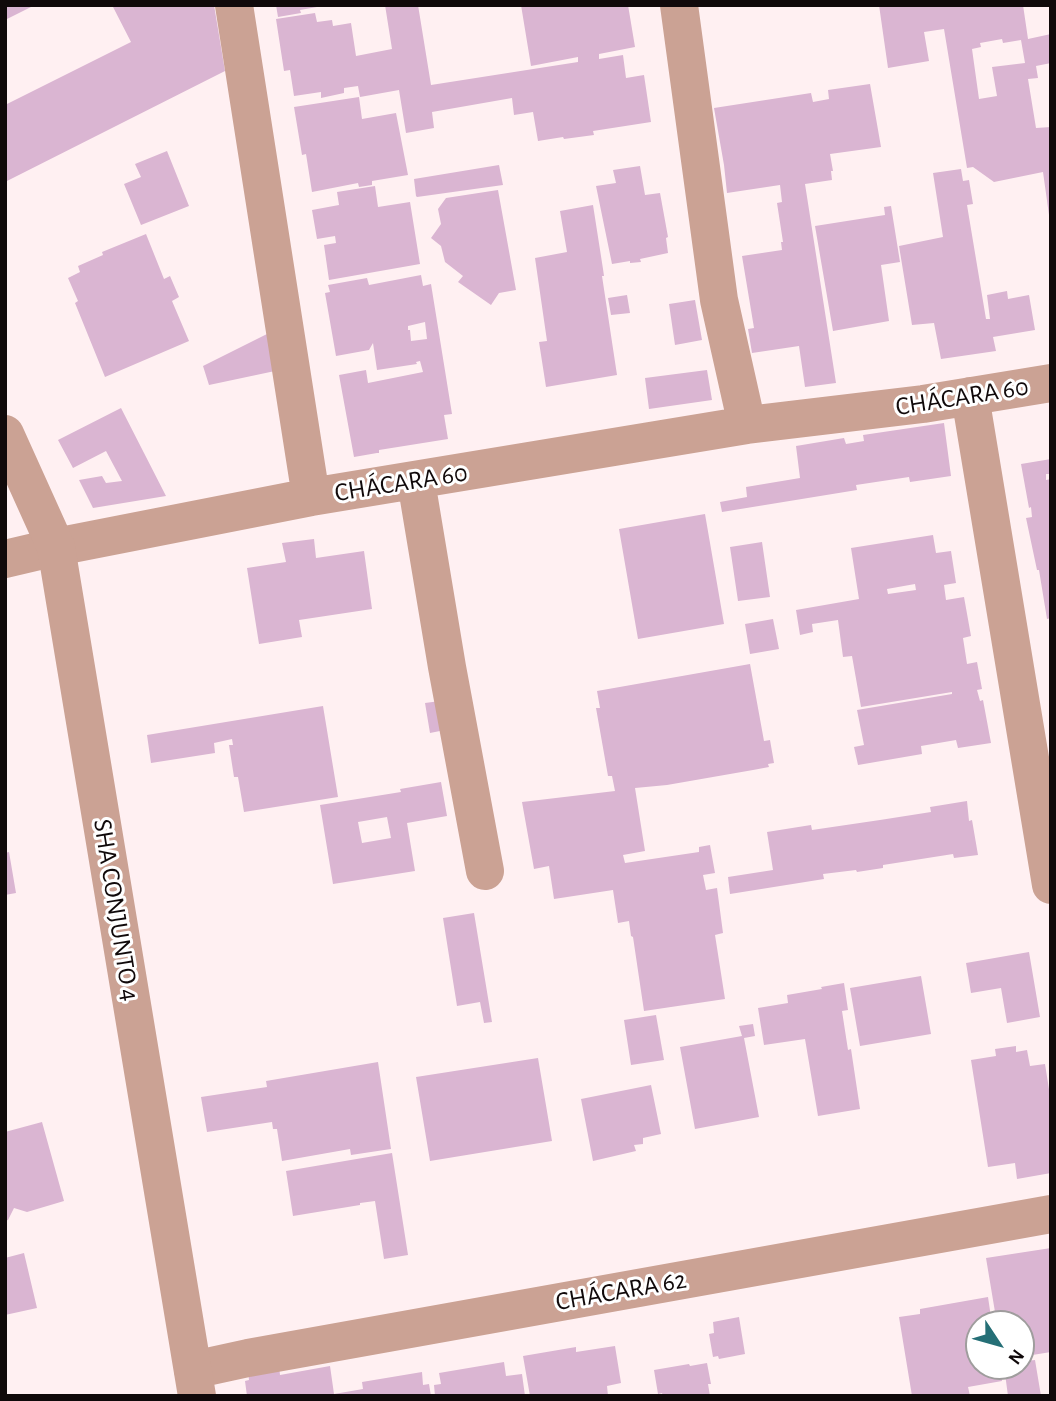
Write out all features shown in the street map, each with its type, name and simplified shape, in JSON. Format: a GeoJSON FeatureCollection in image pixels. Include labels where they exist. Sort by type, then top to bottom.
{"type":"FeatureCollection","features":[{"type":"Feature","properties":{"kind":"street"},"geometry":{"type":"LineString","coordinates":[[234,5],[311,497]]}},
{"type":"Feature","properties":{"kind":"street"},"geometry":{"type":"LineString","coordinates":[[679,5],[719,300],[747,425]]}},
{"type":"Feature","properties":{"kind":"street","name":"CHÁCARA 60"},"geometry":{"type":"LineString","coordinates":[[5,559],[311,497],[747,425],[923,404],[1051,383]]}},
{"type":"Feature","properties":{"kind":"street"},"geometry":{"type":"LineString","coordinates":[[971,396],[1051,886]]}},
{"type":"Feature","properties":{"kind":"street","name":"SHA CONJUNTO 4"},"geometry":{"type":"LineString","coordinates":[[5,434],[56,547],[195,1383]]}},
{"type":"Feature","properties":{"kind":"street"},"geometry":{"type":"LineString","coordinates":[[416,481],[485,871]]}},
{"type":"Feature","properties":{"kind":"street","name":"CHÁCARA 62"},"geometry":{"type":"LineString","coordinates":[[195,1383],[248,1357],[1051,1214]]}},
{"type":"Feature","properties":{"kind":"building"},"geometry":{"type":"Polygon","coordinates":[[[5,5],[35,5],[5,20],[5,5]]]}},
{"type":"Feature","properties":{"kind":"building"},"geometry":{"type":"Polygon","coordinates":[[[112,5],[214,5],[225,71],[5,182],[5,105],[131,42],[112,5]]]}},
{"type":"Feature","properties":{"kind":"building"},"geometry":{"type":"Polygon","coordinates":[[[276,5],[317,5],[317,7],[278,17],[276,5]]]}},
{"type":"Feature","properties":{"kind":"building"},"geometry":{"type":"Polygon","coordinates":[[[385,5],[418,5],[431,85],[578,62],[578,57],[531,66],[521,5],[628,5],[635,47],[599,54],[599,59],[623,55],[626,78],[644,75],[651,122],[593,131],[594,135],[538,141],[533,112],[514,115],[512,98],[432,112],[434,128],[406,133],[399,90],[360,97],[358,86],[344,88],[344,93],[321,98],[321,92],[294,96],[290,70],[284,71],[276,19],[315,13],[317,22],[332,20],[333,26],[351,23],[356,56],[392,49],[385,5]]]}},
{"type":"Feature","properties":{"kind":"building"},"geometry":{"type":"Polygon","coordinates":[[[879,5],[1023,5],[1028,39],[1051,34],[1051,63],[1036,66],[1038,78],[1028,79],[1036,128],[1051,127],[1051,215],[1043,172],[994,182],[973,167],[967,168],[944,29],[924,32],[929,61],[888,68],[879,5]],[[1002,39],[980,43],[981,47],[972,49],[979,99],[997,96],[992,67],[1025,63],[1021,40],[1003,43],[1002,39]]]}},
{"type":"Feature","properties":{"kind":"building"},"geometry":{"type":"Polygon","coordinates":[[[870,84],[881,147],[830,154],[832,180],[805,184],[836,383],[805,387],[799,346],[752,353],[748,329],[754,328],[742,256],[782,250],[777,203],[782,202],[780,185],[727,193],[714,108],[811,93],[813,102],[829,99],[828,90],[870,84]]]}},
{"type":"Feature","properties":{"kind":"building"},"geometry":{"type":"Polygon","coordinates":[[[359,97],[362,119],[396,113],[408,175],[372,181],[372,185],[359,187],[358,183],[312,192],[306,154],[302,155],[294,107],[359,97]]]}},
{"type":"Feature","properties":{"kind":"building"},"geometry":{"type":"Polygon","coordinates":[[[167,151],[189,206],[141,225],[124,184],[141,177],[135,164],[167,151]]]}},
{"type":"Feature","properties":{"kind":"building"},"geometry":{"type":"Polygon","coordinates":[[[499,165],[503,185],[416,196],[414,179],[499,165]]]}},
{"type":"Feature","properties":{"kind":"building"},"geometry":{"type":"Polygon","coordinates":[[[640,166],[645,195],[660,193],[668,237],[668,253],[640,259],[641,262],[612,264],[596,186],[616,183],[613,170],[640,166]]]}},
{"type":"Feature","properties":{"kind":"building"},"geometry":{"type":"Polygon","coordinates":[[[961,169],[963,181],[969,180],[973,204],[967,205],[986,319],[990,319],[987,295],[1007,291],[1008,299],[1029,295],[1035,330],[993,337],[996,351],[941,359],[934,323],[912,325],[899,246],[943,237],[933,173],[961,169]]]}},
{"type":"Feature","properties":{"kind":"building"},"geometry":{"type":"Polygon","coordinates":[[[375,186],[378,207],[410,202],[420,264],[329,280],[324,245],[336,243],[335,236],[317,239],[312,210],[339,205],[337,192],[375,186]]]}},
{"type":"Feature","properties":{"kind":"building"},"geometry":{"type":"Polygon","coordinates":[[[498,190],[516,290],[499,293],[491,305],[458,282],[463,276],[445,262],[441,246],[431,238],[441,224],[438,209],[446,198],[498,190]]]}},
{"type":"Feature","properties":{"kind":"building"},"geometry":{"type":"Polygon","coordinates":[[[593,205],[617,375],[546,387],[539,342],[547,341],[535,258],[567,252],[560,211],[593,205]]]}},
{"type":"Feature","properties":{"kind":"building"},"geometry":{"type":"Polygon","coordinates":[[[891,206],[900,262],[881,265],[889,321],[833,331],[815,226],[885,215],[884,207],[891,206]]]}},
{"type":"Feature","properties":{"kind":"building"},"geometry":{"type":"Polygon","coordinates":[[[146,234],[164,279],[170,276],[179,297],[172,301],[189,341],[105,377],[75,303],[78,301],[68,278],[80,272],[78,266],[103,255],[102,252],[146,234]]]}},
{"type":"Feature","properties":{"kind":"building"},"geometry":{"type":"Polygon","coordinates":[[[421,275],[423,286],[431,284],[452,414],[444,415],[448,439],[379,450],[379,453],[354,457],[339,375],[366,370],[368,383],[423,372],[420,361],[416,362],[417,364],[377,370],[373,343],[369,350],[336,356],[325,293],[330,292],[328,285],[367,278],[369,285],[421,275]],[[425,322],[408,326],[411,341],[427,339],[425,322]]]}},
{"type":"Feature","properties":{"kind":"building"},"geometry":{"type":"Polygon","coordinates":[[[627,295],[630,313],[611,315],[608,298],[627,295]]]}},
{"type":"Feature","properties":{"kind":"building"},"geometry":{"type":"Polygon","coordinates":[[[695,300],[702,340],[675,345],[669,304],[695,300]]]}},
{"type":"Feature","properties":{"kind":"building"},"geometry":{"type":"Polygon","coordinates":[[[269,333],[275,371],[209,385],[203,366],[269,333]]]}},
{"type":"Feature","properties":{"kind":"building"},"geometry":{"type":"Polygon","coordinates":[[[707,370],[712,400],[649,409],[645,378],[707,370]]]}},
{"type":"Feature","properties":{"kind":"building"},"geometry":{"type":"Polygon","coordinates":[[[121,408],[166,496],[93,508],[79,480],[102,476],[106,483],[122,481],[106,451],[73,468],[58,440],[121,408]]]}},
{"type":"Feature","properties":{"kind":"building"},"geometry":{"type":"Polygon","coordinates":[[[944,423],[951,476],[910,482],[909,477],[856,485],[857,490],[722,512],[720,502],[747,497],[746,487],[800,478],[796,446],[844,438],[846,444],[864,441],[863,435],[944,423]]]}},
{"type":"Feature","properties":{"kind":"building"},"geometry":{"type":"Polygon","coordinates":[[[1051,459],[1051,474],[1046,474],[1046,480],[1051,479],[1051,618],[1047,619],[1039,570],[1026,518],[1032,517],[1021,464],[1051,459]]]}},
{"type":"Feature","properties":{"kind":"building"},"geometry":{"type":"Polygon","coordinates":[[[705,514],[724,624],[638,639],[619,529],[705,514]]]}},
{"type":"Feature","properties":{"kind":"building"},"geometry":{"type":"Polygon","coordinates":[[[933,535],[936,553],[951,551],[956,583],[944,585],[946,600],[964,597],[971,636],[963,638],[967,664],[977,662],[982,689],[977,690],[980,701],[983,700],[991,743],[958,748],[956,740],[921,746],[922,754],[858,765],[854,747],[864,745],[857,710],[952,692],[861,707],[852,656],[843,657],[838,620],[812,624],[813,632],[800,635],[796,610],[859,599],[851,548],[933,535]],[[915,584],[887,589],[888,594],[916,590],[915,584]]]}},
{"type":"Feature","properties":{"kind":"building"},"geometry":{"type":"Polygon","coordinates":[[[314,539],[316,558],[364,551],[372,609],[299,620],[302,637],[259,644],[247,568],[286,562],[282,543],[314,539]]]}},
{"type":"Feature","properties":{"kind":"building"},"geometry":{"type":"Polygon","coordinates":[[[762,542],[770,597],[738,601],[730,547],[762,542]]]}},
{"type":"Feature","properties":{"kind":"building"},"geometry":{"type":"Polygon","coordinates":[[[773,619],[779,649],[750,654],[745,624],[773,619]]]}},
{"type":"Feature","properties":{"kind":"building"},"geometry":{"type":"Polygon","coordinates":[[[750,664],[764,741],[770,740],[774,763],[768,764],[769,767],[753,770],[635,788],[645,851],[623,855],[625,863],[699,852],[699,847],[710,845],[715,873],[703,875],[706,890],[717,888],[723,933],[715,935],[725,999],[644,1011],[629,921],[618,923],[613,890],[554,899],[549,866],[534,869],[522,802],[615,791],[612,776],[608,776],[596,708],[600,708],[597,691],[750,664]]]}},
{"type":"Feature","properties":{"kind":"building"},"geometry":{"type":"Polygon","coordinates":[[[440,701],[445,730],[430,733],[425,703],[440,701]]]}},
{"type":"Feature","properties":{"kind":"building"},"geometry":{"type":"Polygon","coordinates":[[[323,706],[338,797],[244,812],[238,777],[234,777],[229,745],[233,745],[232,739],[214,743],[215,753],[151,763],[147,735],[323,706]]]}},
{"type":"Feature","properties":{"kind":"building"},"geometry":{"type":"Polygon","coordinates":[[[441,782],[447,816],[407,823],[415,871],[333,884],[320,805],[401,792],[400,789],[441,782]],[[387,817],[358,822],[362,843],[391,838],[387,817]]]}},
{"type":"Feature","properties":{"kind":"building"},"geometry":{"type":"Polygon","coordinates":[[[967,801],[978,855],[954,858],[953,854],[857,872],[823,874],[824,879],[730,894],[728,877],[773,870],[767,832],[811,825],[812,830],[880,820],[931,812],[930,807],[967,801]]]}},
{"type":"Feature","properties":{"kind":"building"},"geometry":{"type":"Polygon","coordinates":[[[9,852],[16,893],[5,895],[5,853],[9,852]]]}},
{"type":"Feature","properties":{"kind":"building"},"geometry":{"type":"Polygon","coordinates":[[[474,913],[492,1022],[484,1023],[480,1002],[457,1006],[443,918],[474,913]]]}},
{"type":"Feature","properties":{"kind":"building"},"geometry":{"type":"Polygon","coordinates":[[[1029,952],[1040,1017],[1007,1023],[1001,988],[971,993],[966,963],[1029,952]]]}},
{"type":"Feature","properties":{"kind":"building"},"geometry":{"type":"Polygon","coordinates":[[[921,976],[931,1034],[860,1046],[850,988],[921,976]]]}},
{"type":"Feature","properties":{"kind":"building"},"geometry":{"type":"Polygon","coordinates":[[[844,983],[848,1010],[842,1011],[860,1109],[818,1116],[805,1039],[764,1045],[758,1008],[788,1003],[787,995],[844,983]]]}},
{"type":"Feature","properties":{"kind":"building"},"geometry":{"type":"Polygon","coordinates":[[[656,1015],[664,1060],[631,1065],[624,1020],[656,1015]]]}},
{"type":"Feature","properties":{"kind":"building"},"geometry":{"type":"Polygon","coordinates":[[[753,1024],[755,1036],[744,1038],[759,1117],[695,1129],[680,1047],[742,1036],[739,1026],[753,1024]]]}},
{"type":"Feature","properties":{"kind":"building"},"geometry":{"type":"Polygon","coordinates":[[[1016,1046],[1016,1052],[1027,1050],[1030,1066],[1045,1064],[1051,1102],[1051,1173],[1017,1179],[1015,1163],[988,1167],[971,1060],[996,1056],[995,1049],[1016,1046]]]}},
{"type":"Feature","properties":{"kind":"building"},"geometry":{"type":"Polygon","coordinates":[[[538,1058],[552,1141],[430,1161],[416,1077],[538,1058]]]}},
{"type":"Feature","properties":{"kind":"building"},"geometry":{"type":"Polygon","coordinates":[[[378,1062],[391,1149],[351,1155],[350,1149],[282,1161],[277,1129],[273,1129],[272,1122],[207,1132],[201,1097],[267,1087],[266,1081],[378,1062]]]}},
{"type":"Feature","properties":{"kind":"building"},"geometry":{"type":"Polygon","coordinates":[[[651,1085],[661,1134],[643,1138],[643,1144],[634,1145],[636,1151],[593,1161],[581,1099],[651,1085]]]}},
{"type":"Feature","properties":{"kind":"building"},"geometry":{"type":"Polygon","coordinates":[[[42,1122],[64,1201],[27,1212],[14,1208],[5,1221],[5,1132],[42,1122]]]}},
{"type":"Feature","properties":{"kind":"building"},"geometry":{"type":"Polygon","coordinates":[[[392,1153],[408,1255],[384,1259],[375,1201],[293,1216],[286,1171],[392,1153]]]}},
{"type":"Feature","properties":{"kind":"building"},"geometry":{"type":"Polygon","coordinates":[[[1051,1248],[1051,1352],[1035,1355],[1035,1310],[995,1310],[986,1258],[1051,1248]]]}},
{"type":"Feature","properties":{"kind":"building"},"geometry":{"type":"Polygon","coordinates":[[[24,1253],[37,1308],[5,1315],[5,1258],[24,1253]]]}},
{"type":"Feature","properties":{"kind":"building"},"geometry":{"type":"Polygon","coordinates":[[[988,1297],[990,1310],[965,1310],[965,1380],[1002,1381],[968,1387],[970,1396],[912,1396],[899,1317],[920,1314],[920,1309],[988,1297]]]}},
{"type":"Feature","properties":{"kind":"building"},"geometry":{"type":"Polygon","coordinates":[[[739,1317],[745,1354],[719,1359],[718,1356],[713,1357],[709,1334],[714,1333],[713,1322],[739,1317]]]}},
{"type":"Feature","properties":{"kind":"building"},"geometry":{"type":"Polygon","coordinates":[[[615,1346],[621,1383],[607,1386],[608,1396],[530,1396],[523,1356],[576,1347],[576,1352],[615,1346]]]}},
{"type":"Feature","properties":{"kind":"building"},"geometry":{"type":"Polygon","coordinates":[[[278,1357],[280,1375],[330,1366],[334,1394],[363,1389],[362,1382],[422,1372],[423,1385],[429,1384],[431,1396],[247,1396],[247,1361],[278,1357]]]}},
{"type":"Feature","properties":{"kind":"building"},"geometry":{"type":"Polygon","coordinates":[[[1035,1360],[1041,1396],[1008,1396],[1006,1380],[1035,1380],[1035,1360]]]}},
{"type":"Feature","properties":{"kind":"building"},"geometry":{"type":"Polygon","coordinates":[[[504,1362],[506,1376],[522,1374],[525,1396],[435,1396],[434,1385],[441,1384],[439,1373],[504,1362]]]}},
{"type":"Feature","properties":{"kind":"building"},"geometry":{"type":"Polygon","coordinates":[[[707,1363],[710,1396],[658,1394],[654,1370],[707,1363]]]}}]}
